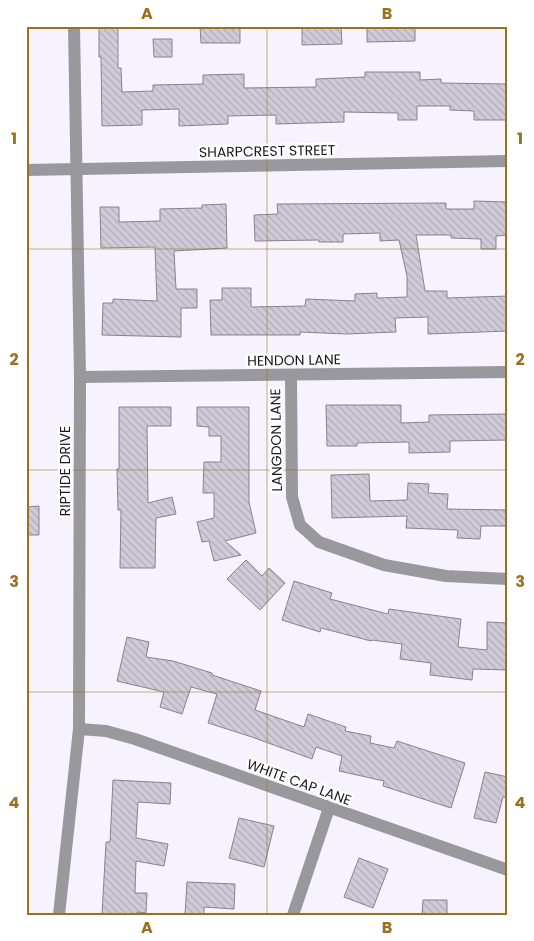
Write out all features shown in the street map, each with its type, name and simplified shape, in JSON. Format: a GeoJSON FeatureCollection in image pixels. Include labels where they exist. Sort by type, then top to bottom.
{"type":"FeatureCollection","features":[{"type":"Feature","properties":{"kind":"street","name":"RIPTIDE DRIVE"},"geometry":{"type":"LineString","coordinates":[[59,915],[79,729],[80,377],[74,26]]}},
{"type":"Feature","properties":{"kind":"street","name":"SHARPCREST STREET"},"geometry":{"type":"LineString","coordinates":[[26,170],[508,161]]}},
{"type":"Feature","properties":{"kind":"street","name":"HENDON LANE"},"geometry":{"type":"LineString","coordinates":[[80,377],[508,372]]}},
{"type":"Feature","properties":{"kind":"street","name":"LANGDON LANE"},"geometry":{"type":"LineString","coordinates":[[291,375],[292,497],[300,525],[319,542],[384,565],[446,576],[508,579]]}},
{"type":"Feature","properties":{"kind":"street","name":"WHITE CAP LANE"},"geometry":{"type":"LineString","coordinates":[[79,729],[106,732],[135,739],[508,870]]}},
{"type":"Feature","properties":{"kind":"street"},"geometry":{"type":"LineString","coordinates":[[293,915],[329,808]]}},
{"type":"Feature","properties":{"kind":"building"},"geometry":{"type":"Polygon","coordinates":[[[99,26],[118,26],[118,68],[121,68],[122,92],[153,91],[153,85],[203,84],[203,75],[244,74],[244,88],[316,87],[316,79],[365,77],[365,72],[420,72],[420,80],[441,79],[441,83],[508,84],[508,120],[474,120],[474,111],[450,110],[450,106],[417,106],[417,120],[398,120],[398,113],[344,112],[344,122],[276,124],[276,115],[228,116],[228,124],[179,126],[179,109],[142,110],[142,125],[102,126],[99,26]]]}},
{"type":"Feature","properties":{"kind":"building"},"geometry":{"type":"Polygon","coordinates":[[[200,26],[240,26],[240,43],[201,43],[200,26]]]}},
{"type":"Feature","properties":{"kind":"building"},"geometry":{"type":"Polygon","coordinates":[[[302,26],[341,26],[342,44],[302,45],[302,26]]]}},
{"type":"Feature","properties":{"kind":"building"},"geometry":{"type":"Polygon","coordinates":[[[367,26],[415,26],[415,41],[367,42],[367,26]]]}},
{"type":"Feature","properties":{"kind":"building"},"geometry":{"type":"Polygon","coordinates":[[[153,39],[172,39],[172,57],[154,57],[153,39]]]}},
{"type":"Feature","properties":{"kind":"building"},"geometry":{"type":"Polygon","coordinates":[[[474,201],[508,202],[508,235],[496,236],[496,249],[481,249],[481,239],[451,238],[451,235],[416,235],[425,291],[447,291],[447,298],[508,296],[508,331],[428,334],[428,317],[395,318],[396,332],[346,334],[300,332],[300,335],[211,335],[210,300],[222,300],[222,288],[251,288],[251,307],[305,306],[306,299],[355,301],[355,294],[377,293],[377,298],[407,297],[407,276],[399,240],[380,241],[380,233],[343,234],[343,242],[319,242],[319,240],[255,241],[254,215],[278,214],[277,204],[446,203],[446,209],[474,209],[474,201]]]}},
{"type":"Feature","properties":{"kind":"building"},"geometry":{"type":"Polygon","coordinates":[[[226,204],[227,248],[174,251],[176,289],[197,289],[197,308],[181,308],[181,337],[102,335],[103,303],[113,303],[113,299],[157,301],[155,247],[101,248],[100,207],[119,207],[119,222],[160,221],[160,209],[202,208],[202,205],[226,204]]]}},
{"type":"Feature","properties":{"kind":"building"},"geometry":{"type":"Polygon","coordinates":[[[326,405],[401,405],[401,423],[429,422],[429,415],[508,414],[508,440],[450,441],[450,452],[409,453],[409,442],[357,443],[357,446],[327,446],[326,405]]]}},
{"type":"Feature","properties":{"kind":"building"},"geometry":{"type":"Polygon","coordinates":[[[119,407],[171,407],[171,426],[147,426],[148,503],[172,497],[176,514],[156,518],[155,568],[120,568],[121,510],[118,510],[117,469],[119,469],[119,407]]]}},
{"type":"Feature","properties":{"kind":"building"},"geometry":{"type":"Polygon","coordinates":[[[197,407],[249,407],[249,502],[256,533],[225,541],[241,555],[214,561],[209,541],[202,542],[197,522],[214,518],[214,493],[203,493],[204,462],[221,462],[221,436],[209,436],[209,427],[197,426],[197,407]]]}},
{"type":"Feature","properties":{"kind":"building"},"geometry":{"type":"Polygon","coordinates":[[[369,474],[370,501],[407,500],[408,483],[429,484],[428,493],[448,494],[447,509],[508,510],[508,526],[481,526],[480,539],[457,538],[458,530],[406,528],[407,516],[332,518],[331,475],[369,474]]]}},
{"type":"Feature","properties":{"kind":"building"},"geometry":{"type":"Polygon","coordinates":[[[39,506],[39,535],[26,535],[26,507],[39,506]]]}},
{"type":"Feature","properties":{"kind":"building"},"geometry":{"type":"Polygon","coordinates":[[[246,560],[262,576],[269,568],[285,583],[260,610],[227,579],[246,560]]]}},
{"type":"Feature","properties":{"kind":"building"},"geometry":{"type":"Polygon","coordinates":[[[294,581],[332,593],[330,599],[388,614],[389,609],[461,619],[458,647],[487,650],[487,622],[508,623],[508,670],[473,669],[472,680],[430,675],[431,663],[400,659],[402,644],[371,641],[321,628],[320,632],[282,620],[294,581]]]}},
{"type":"Feature","properties":{"kind":"building"},"geometry":{"type":"Polygon","coordinates":[[[127,637],[149,642],[146,657],[173,661],[261,691],[255,710],[304,727],[308,714],[346,727],[345,731],[371,736],[370,743],[394,748],[397,741],[465,763],[451,808],[383,786],[384,781],[339,771],[342,756],[316,747],[312,759],[208,723],[217,694],[191,687],[182,714],[160,707],[164,692],[117,681],[127,637]]]}},
{"type":"Feature","properties":{"kind":"building"},"geometry":{"type":"Polygon","coordinates":[[[485,772],[508,777],[508,798],[503,797],[496,823],[474,818],[485,772]]]}},
{"type":"Feature","properties":{"kind":"building"},"geometry":{"type":"Polygon","coordinates":[[[113,780],[171,783],[170,804],[138,802],[136,838],[168,844],[164,866],[136,861],[135,893],[147,893],[146,913],[137,912],[137,915],[102,915],[106,842],[110,842],[113,780]]]}},
{"type":"Feature","properties":{"kind":"building"},"geometry":{"type":"Polygon","coordinates":[[[239,818],[274,826],[264,867],[229,858],[239,818]]]}},
{"type":"Feature","properties":{"kind":"building"},"geometry":{"type":"Polygon","coordinates":[[[359,858],[388,869],[373,908],[344,897],[359,858]]]}},
{"type":"Feature","properties":{"kind":"building"},"geometry":{"type":"Polygon","coordinates":[[[187,882],[235,884],[234,909],[204,907],[204,915],[185,915],[187,882]]]}},
{"type":"Feature","properties":{"kind":"building"},"geometry":{"type":"Polygon","coordinates":[[[423,900],[447,900],[447,915],[422,915],[423,900]]]}}]}
